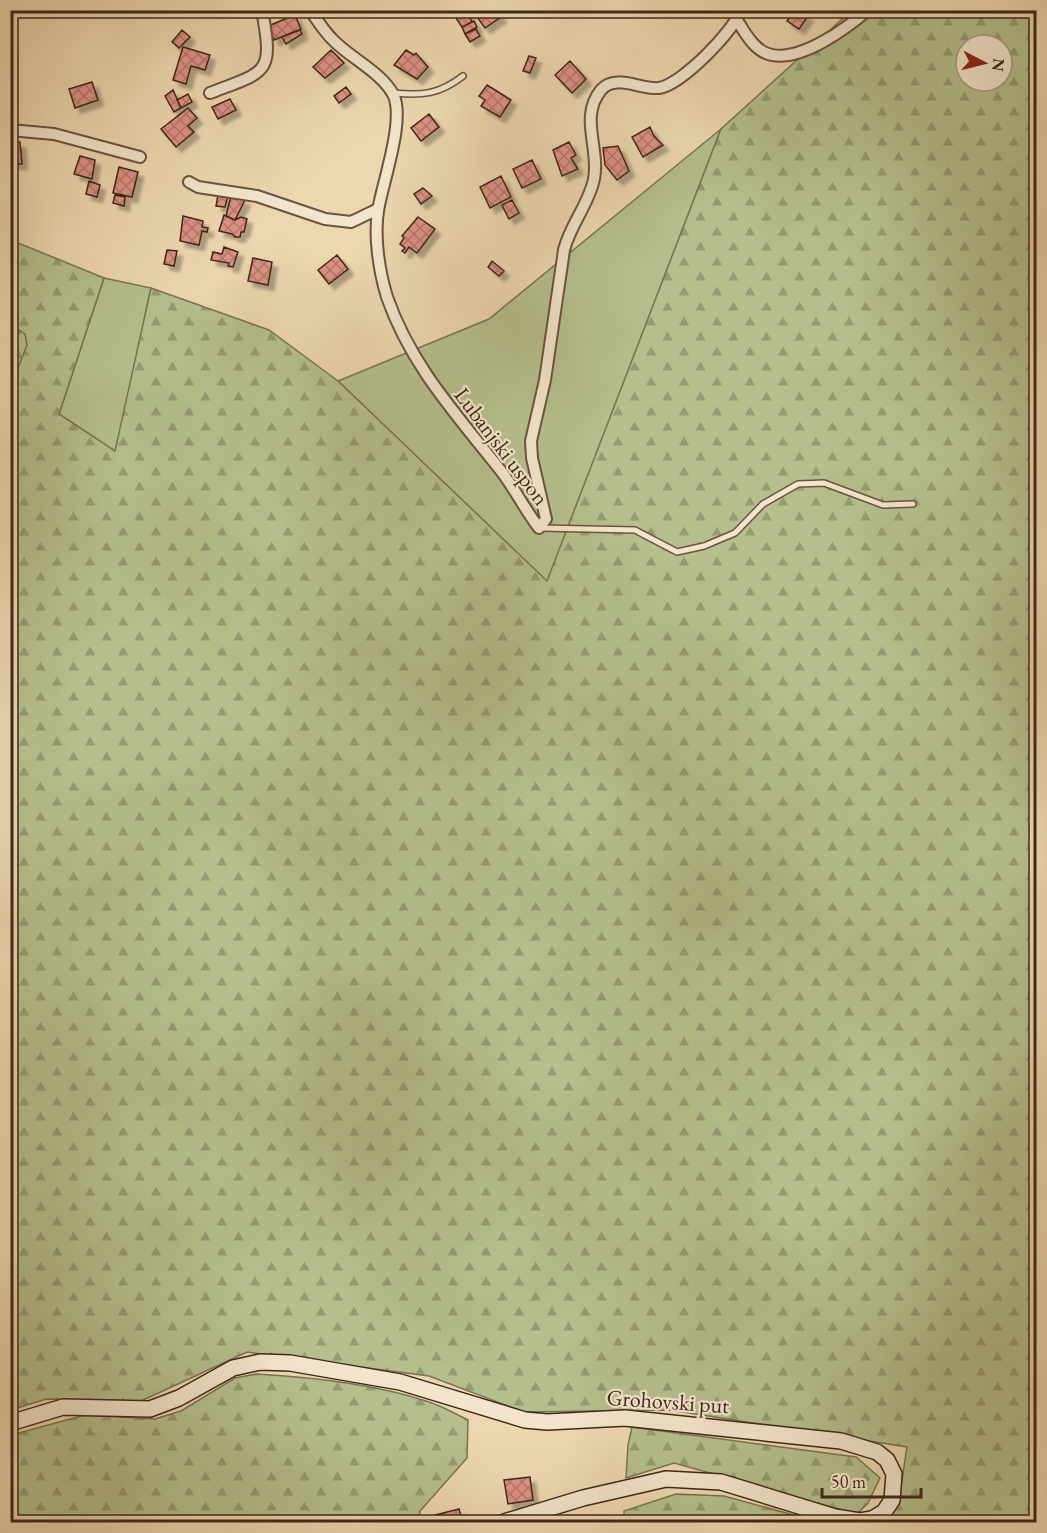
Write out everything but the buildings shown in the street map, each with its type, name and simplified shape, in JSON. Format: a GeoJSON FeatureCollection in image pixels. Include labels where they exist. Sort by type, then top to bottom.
{"type":"FeatureCollection","features":[{"type":"Feature","properties":{"kind":"main road","name":"Grohovski put"},"geometry":{"type":"LineString","coordinates":[[10,1423],[63,1407],[150,1409],[179,1398],[233,1368],[261,1362],[290,1363],[400,1382],[525,1420],[547,1422],[625,1418],[841,1441],[877,1452],[887,1460],[894,1474],[892,1500],[884,1512],[872,1519],[860,1521],[836,1517],[721,1482],[666,1479],[583,1498],[504,1522]]}},
{"type":"Feature","properties":{"kind":"street"},"geometry":{"type":"LineString","coordinates":[[210,93],[246,80],[266,64],[269,53],[262,10]]}},
{"type":"Feature","properties":{"kind":"street"},"geometry":{"type":"LineString","coordinates":[[310,10],[332,40],[377,77],[392,93]]}},
{"type":"Feature","properties":{"kind":"street"},"geometry":{"type":"LineString","coordinates":[[739,15],[748,38],[761,50],[773,55],[785,55],[826,40],[868,10]]}},
{"type":"Feature","properties":{"kind":"street","name":"Lubanjski uspon"},"geometry":{"type":"LineString","coordinates":[[392,93],[395,100],[394,141],[378,209],[377,231],[387,296],[411,351],[440,397],[503,474],[539,528],[546,519],[532,458],[531,441],[545,380],[564,250],[569,230],[585,204],[595,172],[590,116],[592,105],[603,87],[613,83],[650,88],[668,84],[721,41],[739,15]]}},
{"type":"Feature","properties":{"kind":"street"},"geometry":{"type":"LineString","coordinates":[[10,130],[54,134],[140,157]]}},
{"type":"Feature","properties":{"kind":"street"},"geometry":{"type":"LineString","coordinates":[[189,182],[198,187],[257,196],[326,219],[351,222],[378,209]]}},
{"type":"Feature","properties":{"kind":"lane"},"geometry":{"type":"LineString","coordinates":[[392,93],[430,95],[448,88],[463,76]]}},
{"type":"Feature","properties":{"kind":"lane"},"geometry":{"type":"LineString","coordinates":[[539,528],[635,530],[677,552],[704,546],[735,533],[763,504],[798,484],[825,483],[883,505],[913,504]]}},
{"type":"Feature","properties":{"kind":"green space"},"geometry":{"type":"Polygon","coordinates":[[[851,11],[1036,11],[1036,1522],[884,1522],[898,1506],[907,1447],[670,1410],[524,1412],[429,1376],[247,1352],[139,1402],[46,1399],[11,1410],[11,240],[104,278],[59,414],[115,451],[151,288],[269,330],[338,381],[547,581],[721,129],[851,11]]]}},
{"type":"Feature","properties":{"kind":"green space"},"geometry":{"type":"Polygon","coordinates":[[[721,129],[547,582],[338,381],[489,319],[721,129]]]}},
{"type":"Feature","properties":{"kind":"green space"},"geometry":{"type":"Polygon","coordinates":[[[104,278],[151,288],[116,452],[59,414],[104,278]]]}},
{"type":"Feature","properties":{"kind":"green space"},"geometry":{"type":"Polygon","coordinates":[[[11,325],[25,334],[27,345],[11,386],[11,325]]]}},
{"type":"Feature","properties":{"kind":"green space"},"geometry":{"type":"Polygon","coordinates":[[[256,1374],[320,1379],[364,1386],[406,1395],[436,1405],[468,1420],[467,1458],[420,1511],[419,1522],[11,1522],[11,1435],[85,1415],[155,1419],[181,1411],[235,1378],[256,1374]]]}},
{"type":"Feature","properties":{"kind":"green space"},"geometry":{"type":"Polygon","coordinates":[[[632,1427],[856,1457],[880,1478],[868,1503],[857,1514],[674,1463],[626,1478],[628,1445],[632,1427]]]}},
{"type":"Feature","properties":{"kind":"green space"},"geometry":{"type":"Polygon","coordinates":[[[676,1494],[724,1496],[819,1522],[624,1522],[624,1511],[676,1494]]]}}]}
